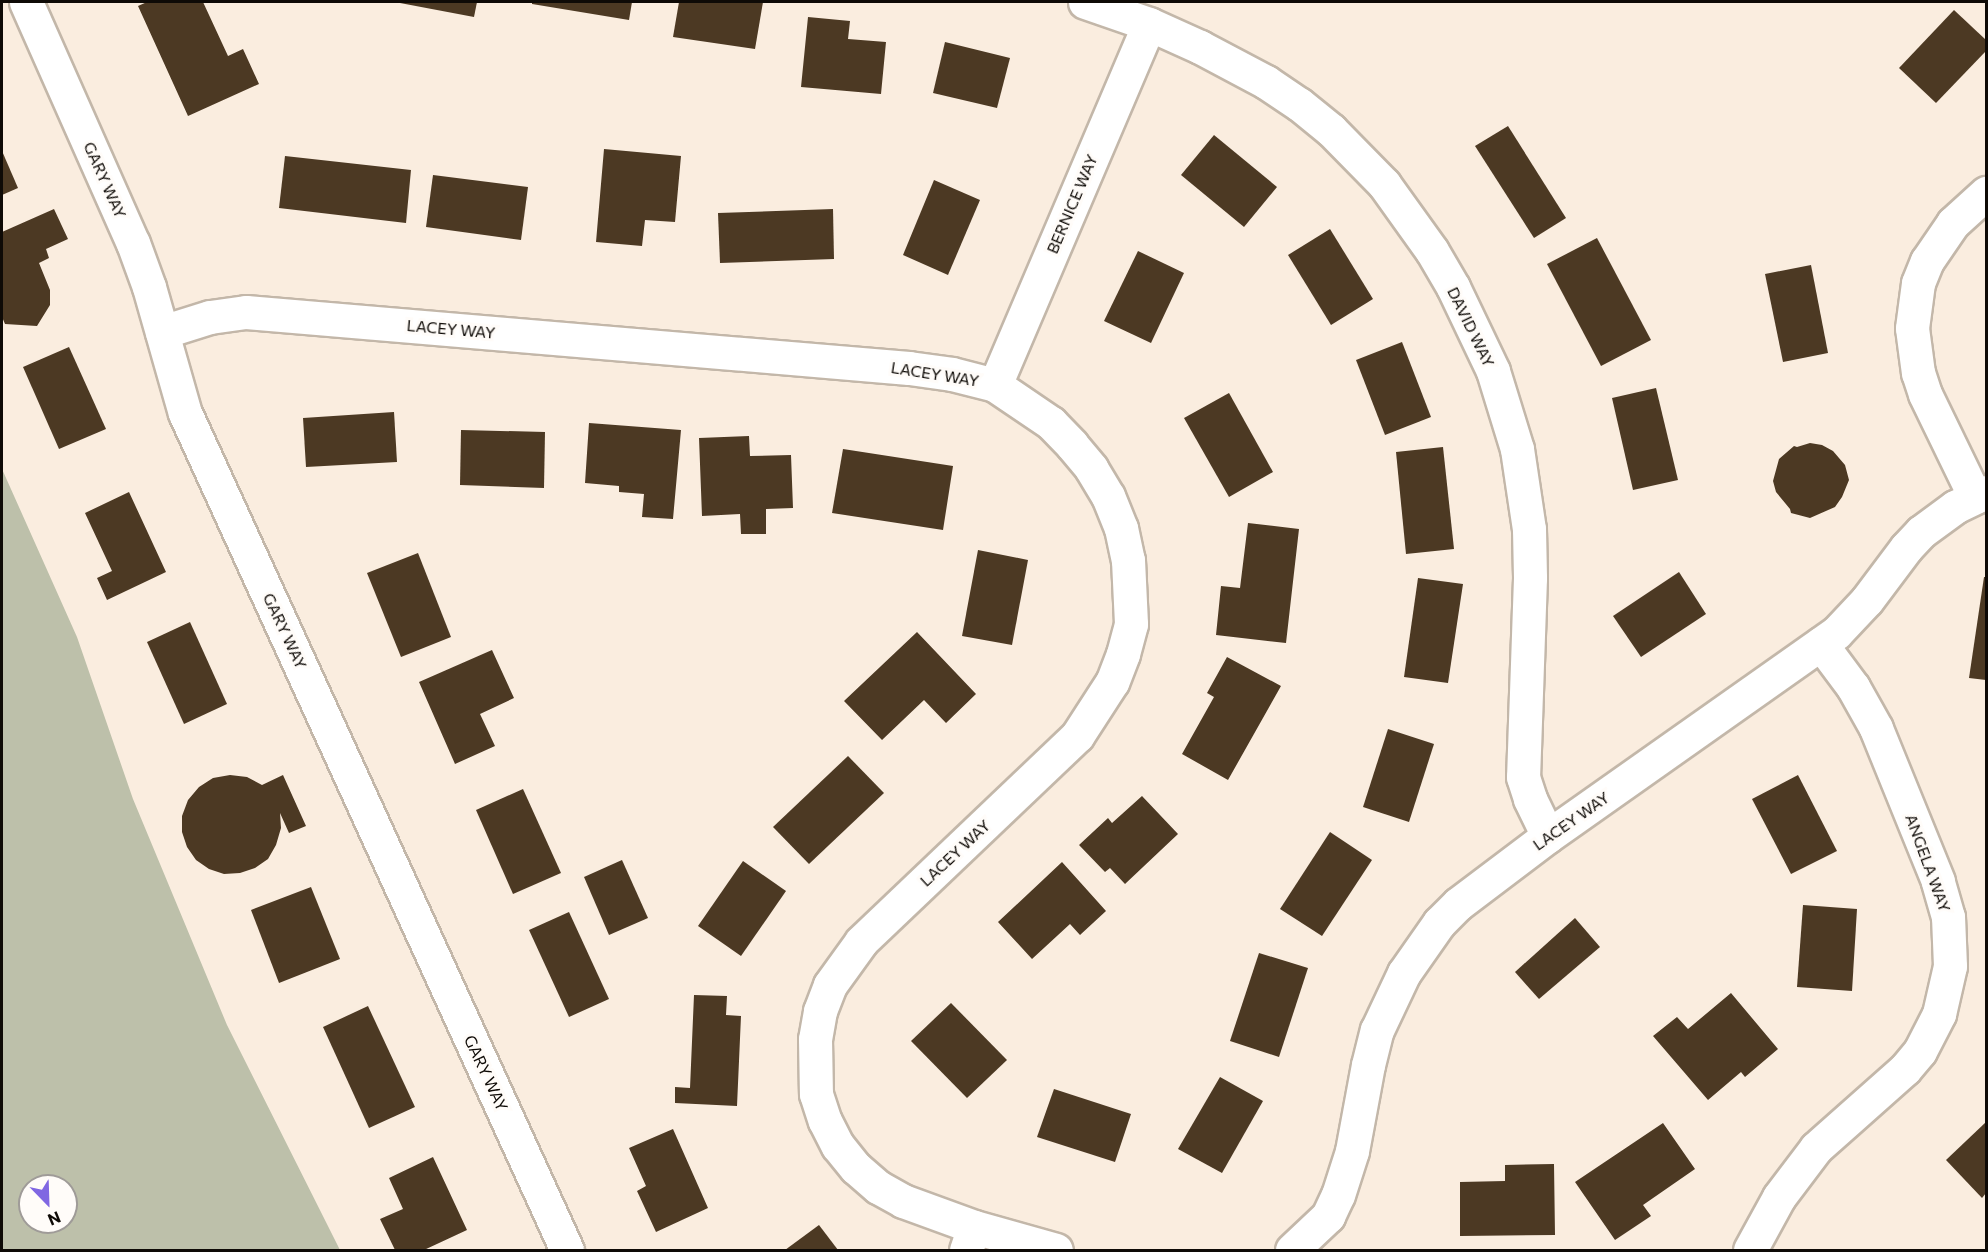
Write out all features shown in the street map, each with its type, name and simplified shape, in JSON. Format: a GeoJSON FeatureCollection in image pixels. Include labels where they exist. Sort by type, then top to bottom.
{"type":"FeatureCollection","features":[{"type":"Feature","properties":{"kind":"street","name":"GARY WAY"},"geometry":{"type":"LineString","coordinates":[[26,2],[133,243],[185,413],[567,1251]]}},
{"type":"Feature","properties":{"kind":"street","name":"DAVID WAY"},"geometry":{"type":"LineString","coordinates":[[1084,2],[1149,24],[1266,82],[1331,130],[1384,184],[1432,251],[1474,328],[1507,411],[1524,487],[1530,578],[1523,777],[1530,799],[1548,836]]}},
{"type":"Feature","properties":{"kind":"street","name":"BERNICE WAY"},"geometry":{"type":"LineString","coordinates":[[995,385],[1149,24]]}},
{"type":"Feature","properties":{"kind":"street"},"geometry":{"type":"LineString","coordinates":[[1981,495],[1925,394],[1916,362],[1912,328],[1918,283],[1926,261],[1953,223],[1986,193]]}},
{"type":"Feature","properties":{"kind":"street","name":"LACEY WAY"},"geometry":{"type":"LineString","coordinates":[[162,332],[210,317],[246,312],[909,368],[952,374],[995,385],[1051,423],[1092,468],[1108,496],[1121,528],[1128,560],[1131,624],[1123,654],[1112,682],[1077,736],[861,942],[845,963],[830,985],[820,1011],[814,1067],[816,1094],[825,1121],[838,1146],[856,1168],[878,1187],[970,1239],[1056,1251]]}},
{"type":"Feature","properties":{"kind":"street","name":"LACEY WAY"},"geometry":{"type":"LineString","coordinates":[[1292,1251],[1328,1216],[1346,1174],[1377,1030],[1404,973],[1439,923],[1458,904],[1548,836],[1821,644],[1852,618],[1906,548],[1937,518],[1981,495]]}},
{"type":"Feature","properties":{"kind":"street","name":"ANGELA WAY"},"geometry":{"type":"LineString","coordinates":[[1750,1251],[1779,1197],[1816,1148],[1905,1069],[1920,1051],[1939,1014],[1950,966],[1948,917],[1938,880],[1876,728],[1853,687],[1821,644]]}},
{"type":"Feature","properties":{"kind":"green space"},"geometry":{"type":"Polygon","coordinates":[[[2,469],[77,637],[133,799],[227,1025],[340,1250],[2,1250],[2,469]]]}},
{"type":"Feature","properties":{"kind":"building"},"geometry":{"type":"Polygon","coordinates":[[[147,2],[203,2],[228,56],[243,49],[259,84],[188,116],[138,6],[147,2]]]}},
{"type":"Feature","properties":{"kind":"building"},"geometry":{"type":"Polygon","coordinates":[[[400,2],[477,2],[474,17],[400,2]]]}},
{"type":"Feature","properties":{"kind":"building"},"geometry":{"type":"Polygon","coordinates":[[[532,2],[632,2],[629,20],[532,4],[532,2]]]}},
{"type":"Feature","properties":{"kind":"building"},"geometry":{"type":"Polygon","coordinates":[[[679,2],[763,2],[755,49],[673,37],[679,2]]]}},
{"type":"Feature","properties":{"kind":"building"},"geometry":{"type":"Polygon","coordinates":[[[1954,10],[1986,40],[1986,51],[1936,103],[1899,68],[1954,10]]]}},
{"type":"Feature","properties":{"kind":"building"},"geometry":{"type":"Polygon","coordinates":[[[808,17],[850,21],[848,39],[886,42],[881,94],[801,87],[808,17]]]}},
{"type":"Feature","properties":{"kind":"building"},"geometry":{"type":"Polygon","coordinates":[[[945,42],[1010,58],[997,108],[933,93],[945,42]]]}},
{"type":"Feature","properties":{"kind":"building"},"geometry":{"type":"Polygon","coordinates":[[[1508,126],[1566,218],[1534,238],[1475,146],[1508,126]]]}},
{"type":"Feature","properties":{"kind":"building"},"geometry":{"type":"Polygon","coordinates":[[[1214,135],[1277,187],[1244,227],[1181,175],[1214,135]]]}},
{"type":"Feature","properties":{"kind":"building"},"geometry":{"type":"Polygon","coordinates":[[[604,149],[681,156],[675,222],[645,220],[642,246],[596,242],[604,149]]]}},
{"type":"Feature","properties":{"kind":"building"},"geometry":{"type":"Polygon","coordinates":[[[2,151],[18,188],[2,195],[2,151]]]}},
{"type":"Feature","properties":{"kind":"building"},"geometry":{"type":"Polygon","coordinates":[[[285,156],[411,170],[406,223],[279,208],[285,156]]]}},
{"type":"Feature","properties":{"kind":"building"},"geometry":{"type":"Polygon","coordinates":[[[433,175],[528,187],[521,240],[426,227],[433,175]]]}},
{"type":"Feature","properties":{"kind":"building"},"geometry":{"type":"Polygon","coordinates":[[[934,180],[980,200],[948,275],[903,255],[934,180]]]}},
{"type":"Feature","properties":{"kind":"building"},"geometry":{"type":"Polygon","coordinates":[[[54,209],[68,239],[46,249],[49,258],[39,263],[50,290],[50,305],[37,326],[5,324],[2,317],[2,232],[54,209]]]}},
{"type":"Feature","properties":{"kind":"building"},"geometry":{"type":"Polygon","coordinates":[[[833,209],[834,259],[720,263],[718,213],[833,209]]]}},
{"type":"Feature","properties":{"kind":"building"},"geometry":{"type":"Polygon","coordinates":[[[1330,229],[1373,299],[1331,325],[1288,255],[1330,229]]]}},
{"type":"Feature","properties":{"kind":"building"},"geometry":{"type":"Polygon","coordinates":[[[1597,238],[1651,340],[1601,366],[1547,264],[1597,238]]]}},
{"type":"Feature","properties":{"kind":"building"},"geometry":{"type":"Polygon","coordinates":[[[1138,251],[1184,273],[1151,343],[1104,321],[1138,251]]]}},
{"type":"Feature","properties":{"kind":"building"},"geometry":{"type":"Polygon","coordinates":[[[1811,265],[1828,353],[1783,362],[1765,274],[1811,265]]]}},
{"type":"Feature","properties":{"kind":"building"},"geometry":{"type":"Polygon","coordinates":[[[1402,342],[1431,417],[1385,435],[1356,360],[1402,342]]]}},
{"type":"Feature","properties":{"kind":"building"},"geometry":{"type":"Polygon","coordinates":[[[69,347],[106,429],[59,449],[23,367],[69,347]]]}},
{"type":"Feature","properties":{"kind":"building"},"geometry":{"type":"Polygon","coordinates":[[[1656,388],[1678,480],[1633,490],[1612,398],[1656,388]]]}},
{"type":"Feature","properties":{"kind":"building"},"geometry":{"type":"Polygon","coordinates":[[[1229,393],[1273,472],[1229,497],[1184,418],[1229,393]]]}},
{"type":"Feature","properties":{"kind":"building"},"geometry":{"type":"Polygon","coordinates":[[[394,412],[397,462],[306,467],[303,418],[394,412]]]}},
{"type":"Feature","properties":{"kind":"building"},"geometry":{"type":"Polygon","coordinates":[[[589,423],[681,430],[673,519],[642,517],[644,494],[619,492],[619,486],[585,483],[589,423]]]}},
{"type":"Feature","properties":{"kind":"building"},"geometry":{"type":"Polygon","coordinates":[[[461,430],[545,432],[544,488],[460,485],[461,430]]]}},
{"type":"Feature","properties":{"kind":"building"},"geometry":{"type":"Polygon","coordinates":[[[749,436],[750,456],[791,455],[793,508],[766,509],[766,534],[741,534],[740,514],[702,516],[699,438],[749,436]]]}},
{"type":"Feature","properties":{"kind":"building"},"geometry":{"type":"Polygon","coordinates":[[[1810,443],[1822,445],[1833,451],[1845,465],[1849,480],[1835,507],[1810,518],[1791,513],[1776,492],[1773,481],[1779,459],[1794,446],[1810,443]]]}},
{"type":"Feature","properties":{"kind":"building"},"geometry":{"type":"Polygon","coordinates":[[[1443,447],[1454,549],[1406,554],[1396,452],[1443,447]]]}},
{"type":"Feature","properties":{"kind":"building"},"geometry":{"type":"Polygon","coordinates":[[[843,449],[953,466],[943,530],[832,513],[843,449]]]}},
{"type":"Feature","properties":{"kind":"building"},"geometry":{"type":"Polygon","coordinates":[[[129,492],[166,572],[107,600],[97,578],[112,571],[85,513],[129,492]]]}},
{"type":"Feature","properties":{"kind":"building"},"geometry":{"type":"Polygon","coordinates":[[[1248,523],[1299,529],[1286,643],[1216,635],[1221,586],[1240,588],[1248,523]]]}},
{"type":"Feature","properties":{"kind":"building"},"geometry":{"type":"Polygon","coordinates":[[[978,550],[1028,560],[1012,645],[962,636],[978,550]]]}},
{"type":"Feature","properties":{"kind":"building"},"geometry":{"type":"Polygon","coordinates":[[[418,553],[451,637],[401,657],[367,573],[418,553]]]}},
{"type":"Feature","properties":{"kind":"building"},"geometry":{"type":"Polygon","coordinates":[[[1679,572],[1706,614],[1641,657],[1613,616],[1679,572]]]}},
{"type":"Feature","properties":{"kind":"building"},"geometry":{"type":"Polygon","coordinates":[[[1984,577],[1986,577],[1986,680],[1969,678],[1984,577]]]}},
{"type":"Feature","properties":{"kind":"building"},"geometry":{"type":"Polygon","coordinates":[[[1418,578],[1463,584],[1448,683],[1404,677],[1418,578]]]}},
{"type":"Feature","properties":{"kind":"building"},"geometry":{"type":"Polygon","coordinates":[[[190,622],[227,704],[184,724],[147,642],[190,622]]]}},
{"type":"Feature","properties":{"kind":"building"},"geometry":{"type":"Polygon","coordinates":[[[917,632],[976,694],[946,723],[924,700],[882,740],[844,701],[917,632]]]}},
{"type":"Feature","properties":{"kind":"building"},"geometry":{"type":"Polygon","coordinates":[[[492,650],[514,698],[480,714],[495,746],[455,764],[419,682],[492,650]]]}},
{"type":"Feature","properties":{"kind":"building"},"geometry":{"type":"Polygon","coordinates":[[[1227,657],[1281,686],[1228,780],[1182,754],[1214,697],[1207,693],[1227,657]]]}},
{"type":"Feature","properties":{"kind":"building"},"geometry":{"type":"Polygon","coordinates":[[[1388,729],[1434,744],[1409,822],[1363,807],[1388,729]]]}},
{"type":"Feature","properties":{"kind":"building"},"geometry":{"type":"Polygon","coordinates":[[[848,756],[884,793],[809,864],[773,827],[848,756]]]}},
{"type":"Feature","properties":{"kind":"building"},"geometry":{"type":"Polygon","coordinates":[[[230,775],[247,777],[262,785],[283,775],[306,826],[289,833],[280,813],[281,828],[276,845],[268,859],[255,868],[240,873],[224,874],[209,869],[196,860],[187,847],[182,832],[182,816],[188,800],[199,787],[213,778],[230,775]]]}},
{"type":"Feature","properties":{"kind":"building"},"geometry":{"type":"Polygon","coordinates":[[[1798,775],[1837,851],[1791,874],[1752,799],[1798,775]]]}},
{"type":"Feature","properties":{"kind":"building"},"geometry":{"type":"Polygon","coordinates":[[[523,789],[561,873],[513,894],[476,810],[523,789]]]}},
{"type":"Feature","properties":{"kind":"building"},"geometry":{"type":"Polygon","coordinates":[[[1142,796],[1178,834],[1125,884],[1110,868],[1105,872],[1079,845],[1108,818],[1112,823],[1142,796]]]}},
{"type":"Feature","properties":{"kind":"building"},"geometry":{"type":"Polygon","coordinates":[[[1330,832],[1372,860],[1322,936],[1280,909],[1330,832]]]}},
{"type":"Feature","properties":{"kind":"building"},"geometry":{"type":"Polygon","coordinates":[[[622,860],[648,918],[609,935],[584,877],[622,860]]]}},
{"type":"Feature","properties":{"kind":"building"},"geometry":{"type":"Polygon","coordinates":[[[743,861],[786,891],[741,956],[698,926],[743,861]]]}},
{"type":"Feature","properties":{"kind":"building"},"geometry":{"type":"Polygon","coordinates":[[[1062,862],[1106,911],[1080,935],[1070,924],[1032,959],[998,922],[1062,862]]]}},
{"type":"Feature","properties":{"kind":"building"},"geometry":{"type":"Polygon","coordinates":[[[311,887],[340,959],[279,983],[251,910],[311,887]]]}},
{"type":"Feature","properties":{"kind":"building"},"geometry":{"type":"Polygon","coordinates":[[[1803,905],[1857,909],[1852,991],[1797,987],[1803,905]]]}},
{"type":"Feature","properties":{"kind":"building"},"geometry":{"type":"Polygon","coordinates":[[[569,912],[609,999],[569,1017],[529,930],[569,912]]]}},
{"type":"Feature","properties":{"kind":"building"},"geometry":{"type":"Polygon","coordinates":[[[1575,918],[1600,947],[1539,999],[1515,972],[1575,918]]]}},
{"type":"Feature","properties":{"kind":"building"},"geometry":{"type":"Polygon","coordinates":[[[1259,953],[1308,968],[1279,1057],[1230,1041],[1259,953]]]}},
{"type":"Feature","properties":{"kind":"building"},"geometry":{"type":"Polygon","coordinates":[[[1731,993],[1778,1049],[1745,1077],[1741,1072],[1708,1100],[1653,1036],[1677,1017],[1688,1029],[1731,993]]]}},
{"type":"Feature","properties":{"kind":"building"},"geometry":{"type":"Polygon","coordinates":[[[694,995],[727,996],[726,1015],[741,1016],[737,1106],[675,1103],[675,1087],[690,1088],[694,995]]]}},
{"type":"Feature","properties":{"kind":"building"},"geometry":{"type":"Polygon","coordinates":[[[951,1003],[1007,1060],[967,1098],[911,1041],[951,1003]]]}},
{"type":"Feature","properties":{"kind":"building"},"geometry":{"type":"Polygon","coordinates":[[[368,1006],[415,1107],[369,1128],[323,1027],[368,1006]]]}},
{"type":"Feature","properties":{"kind":"building"},"geometry":{"type":"Polygon","coordinates":[[[1220,1077],[1263,1101],[1222,1173],[1178,1149],[1220,1077]]]}},
{"type":"Feature","properties":{"kind":"building"},"geometry":{"type":"Polygon","coordinates":[[[1054,1089],[1131,1114],[1115,1162],[1037,1137],[1054,1089]]]}},
{"type":"Feature","properties":{"kind":"building"},"geometry":{"type":"Polygon","coordinates":[[[1986,1122],[1986,1193],[1982,1198],[1946,1160],[1986,1122]]]}},
{"type":"Feature","properties":{"kind":"building"},"geometry":{"type":"Polygon","coordinates":[[[1663,1123],[1695,1169],[1643,1205],[1651,1216],[1615,1240],[1575,1182],[1663,1123]]]}},
{"type":"Feature","properties":{"kind":"building"},"geometry":{"type":"Polygon","coordinates":[[[673,1129],[708,1208],[656,1232],[637,1191],[646,1186],[629,1148],[673,1129]]]}},
{"type":"Feature","properties":{"kind":"building"},"geometry":{"type":"Polygon","coordinates":[[[433,1157],[467,1230],[424,1250],[395,1250],[380,1219],[403,1209],[389,1178],[433,1157]]]}},
{"type":"Feature","properties":{"kind":"building"},"geometry":{"type":"Polygon","coordinates":[[[1554,1164],[1555,1235],[1460,1236],[1460,1182],[1505,1181],[1505,1165],[1554,1164]]]}},
{"type":"Feature","properties":{"kind":"building"},"geometry":{"type":"Polygon","coordinates":[[[819,1225],[838,1250],[785,1250],[819,1225]]]}}]}
